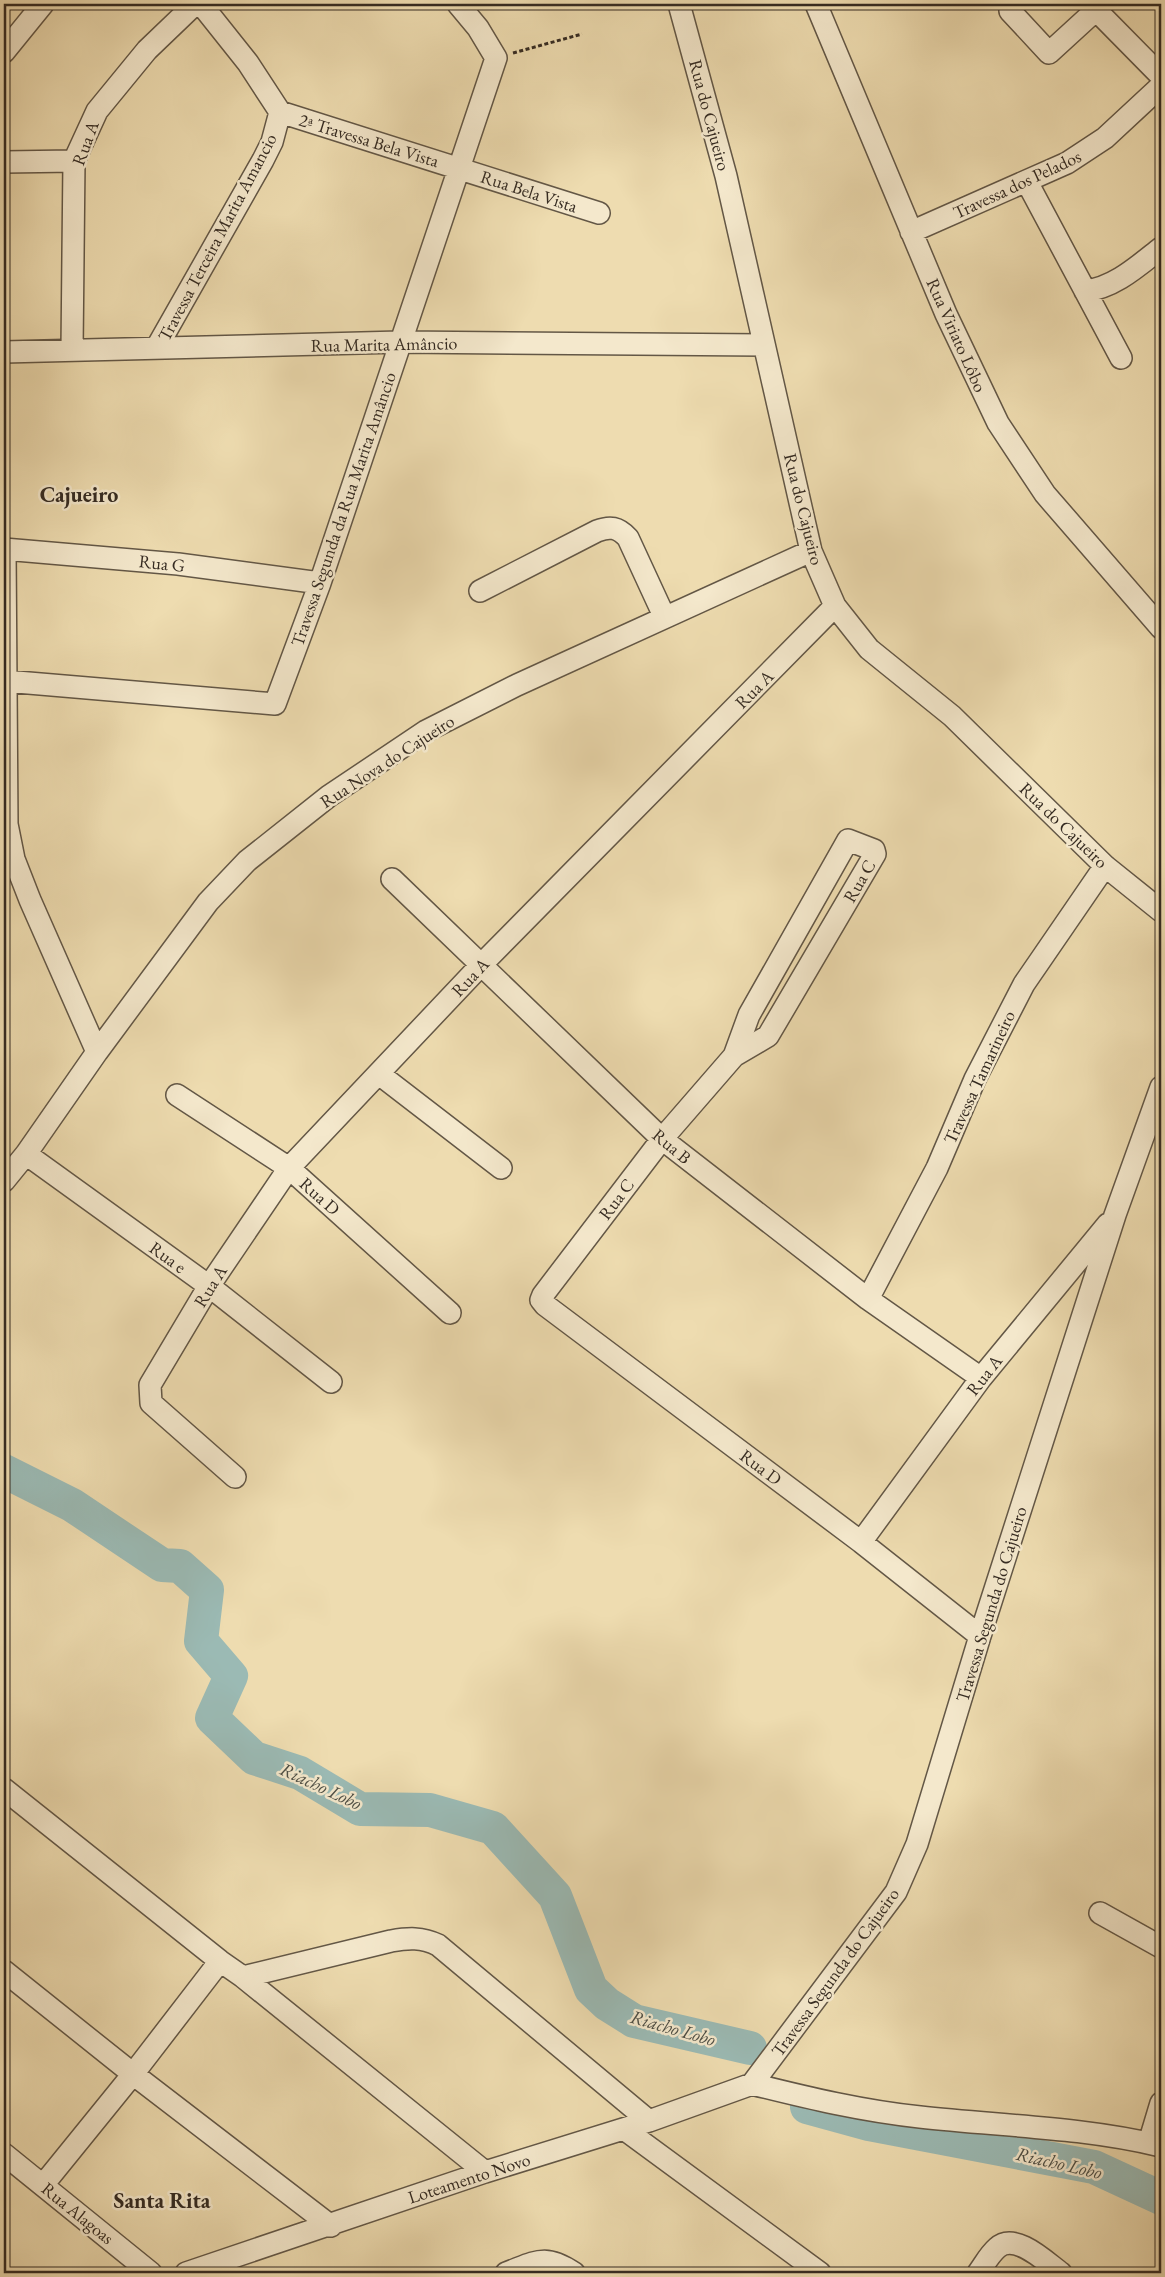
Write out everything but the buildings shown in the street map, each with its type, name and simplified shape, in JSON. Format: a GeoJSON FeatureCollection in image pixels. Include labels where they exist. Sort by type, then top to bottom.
{"type":"FeatureCollection","features":[{"type":"Feature","properties":{"kind":"street"},"geometry":{"type":"LineString","coordinates":[[4,52],[43,4]]}},
{"type":"Feature","properties":{"kind":"street","name":"Rua A"},"geometry":{"type":"LineString","coordinates":[[72,350],[74,161],[97,110],[147,50],[195,4]]}},
{"type":"Feature","properties":{"kind":"street","name":"Travessa Terceira Marita Amancio"},"geometry":{"type":"LineString","coordinates":[[157,348],[263,160],[272,142],[280,112],[248,63],[200,4]]}},
{"type":"Feature","properties":{"kind":"street"},"geometry":{"type":"LineString","coordinates":[[458,4],[478,28],[496,58]]}},
{"type":"Feature","properties":{"kind":"street","name":"Rua do Cajueiro"},"geometry":{"type":"LineString","coordinates":[[679,4],[726,176],[812,551],[835,606],[869,649],[952,716],[1105,866],[1161,911]]}},
{"type":"Feature","properties":{"kind":"street","name":"Rua Viriato Lôbo"},"geometry":{"type":"LineString","coordinates":[[816,4],[911,232],[980,386],[1016,451],[1045,494],[1161,628]]}},
{"type":"Feature","properties":{"kind":"street"},"geometry":{"type":"LineString","coordinates":[[1010,11],[1049,53],[1093,7],[1161,76]]}},
{"type":"Feature","properties":{"kind":"street","name":"Travessa Segunda da Rua Marita Amâncio"},"geometry":{"type":"LineString","coordinates":[[4,681],[274,704],[320,583],[496,58]]}},
{"type":"Feature","properties":{"kind":"street","name":"Travessa dos Pelados"},"geometry":{"type":"LineString","coordinates":[[911,232],[1027,182],[1087,152],[1123,122],[1161,86]]}},
{"type":"Feature","properties":{"kind":"street","name":"2ª Travessa Bela Vista"},"geometry":{"type":"LineString","coordinates":[[280,112],[458,168]]}},
{"type":"Feature","properties":{"kind":"street"},"geometry":{"type":"LineString","coordinates":[[4,162],[74,161]]}},
{"type":"Feature","properties":{"kind":"street","name":"Rua Bela Vista"},"geometry":{"type":"LineString","coordinates":[[458,168],[599,213]]}},
{"type":"Feature","properties":{"kind":"street"},"geometry":{"type":"LineString","coordinates":[[1027,182],[1121,358]]}},
{"type":"Feature","properties":{"kind":"street"},"geometry":{"type":"LineString","coordinates":[[1085,291],[1102,288],[1133,270],[1161,248]]}},
{"type":"Feature","properties":{"kind":"street","name":"Rua Marita Amâncio"},"geometry":{"type":"LineString","coordinates":[[4,352],[400,342],[764,345]]}},
{"type":"Feature","properties":{"kind":"street"},"geometry":{"type":"LineString","coordinates":[[480,591],[597,531],[610,527],[617,528],[628,538],[664,616]]}},
{"type":"Feature","properties":{"kind":"street"},"geometry":{"type":"LineString","coordinates":[[4,549],[7,824],[14,858],[97,1052]]}},
{"type":"Feature","properties":{"kind":"street","name":"Rua G"},"geometry":{"type":"LineString","coordinates":[[4,549],[178,564],[320,583]]}},
{"type":"Feature","properties":{"kind":"street","name":"Rua Nova do Cajueiro"},"geometry":{"type":"LineString","coordinates":[[4,1180],[26,1154],[97,1052],[208,902],[236,871],[329,796],[426,731],[517,685],[664,616],[812,551]]}},
{"type":"Feature","properties":{"kind":"street","name":"Rua A"},"geometry":{"type":"LineString","coordinates":[[235,1477],[151,1403],[150,1385],[209,1286],[289,1168],[482,964],[835,606]]}},
{"type":"Feature","properties":{"kind":"street","name":"Rua C"},"geometry":{"type":"LineString","coordinates":[[542,1300],[543,1295],[662,1139],[734,1056],[768,1036],[875,854],[874,850],[848,840],[745,1022],[734,1056]]}},
{"type":"Feature","properties":{"kind":"street","name":"Travessa Tamarineiro"},"geometry":{"type":"LineString","coordinates":[[868,1299],[937,1168],[975,1078],[1024,984],[1105,866]]}},
{"type":"Feature","properties":{"kind":"street","name":"Rua B"},"geometry":{"type":"LineString","coordinates":[[392,879],[662,1139],[868,1299],[981,1378]]}},
{"type":"Feature","properties":{"kind":"street"},"geometry":{"type":"LineString","coordinates":[[782,955],[807,971]]}},
{"type":"Feature","properties":{"kind":"street"},"geometry":{"type":"LineString","coordinates":[[379,1074],[501,1168]]}},
{"type":"Feature","properties":{"kind":"street","name":"Travessa Segunda do Cajueiro"},"geometry":{"type":"LineString","coordinates":[[752,2084],[899,1886],[917,1844],[980,1636],[1115,1215],[1161,1087]]}},
{"type":"Feature","properties":{"kind":"street","name":"Rua D"},"geometry":{"type":"LineString","coordinates":[[177,1095],[289,1168],[450,1313]]}},
{"type":"Feature","properties":{"kind":"street","name":"Rua e"},"geometry":{"type":"LineString","coordinates":[[26,1154],[209,1286],[331,1382]]}},
{"type":"Feature","properties":{"kind":"street","name":"Rua A"},"geometry":{"type":"LineString","coordinates":[[861,1542],[981,1378],[1115,1215]]}},
{"type":"Feature","properties":{"kind":"street","name":"Rua D"},"geometry":{"type":"LineString","coordinates":[[542,1300],[544,1305],[861,1542],[980,1636]]}},
{"type":"Feature","properties":{"kind":"street"},"geometry":{"type":"LineString","coordinates":[[4,1789],[220,1961],[243,1977],[485,2172]]}},
{"type":"Feature","properties":{"kind":"street"},"geometry":{"type":"LineString","coordinates":[[1100,1913],[1161,1947]]}},
{"type":"Feature","properties":{"kind":"street"},"geometry":{"type":"LineString","coordinates":[[243,1977],[391,1941],[416,1938],[428,1940],[438,1945],[649,2121]]}},
{"type":"Feature","properties":{"kind":"street"},"geometry":{"type":"LineString","coordinates":[[43,2185],[133,2074],[220,1961]]}},
{"type":"Feature","properties":{"kind":"street"},"geometry":{"type":"LineString","coordinates":[[4,1971],[133,2074],[331,2226]]}},
{"type":"Feature","properties":{"kind":"street"},"geometry":{"type":"LineString","coordinates":[[752,2084],[821,2102],[880,2112],[1086,2132],[1155,2144],[1161,2102]]}},
{"type":"Feature","properties":{"kind":"street","name":"Loteamento Novo"},"geometry":{"type":"LineString","coordinates":[[186,2273],[331,2226],[485,2172],[649,2121],[752,2084]]}},
{"type":"Feature","properties":{"kind":"street"},"geometry":{"type":"LineString","coordinates":[[624,2129],[820,2273]]}},
{"type":"Feature","properties":{"kind":"street","name":"Rua Alagoas"},"geometry":{"type":"LineString","coordinates":[[4,2154],[151,2273]]}},
{"type":"Feature","properties":{"kind":"street"},"geometry":{"type":"LineString","coordinates":[[978,2273],[998,2246],[1009,2242],[1023,2245],[1061,2273]]}},
{"type":"Feature","properties":{"kind":"street"},"geometry":{"type":"LineString","coordinates":[[506,2273],[550,2260],[561,2264],[574,2273]]}},
{"type":"Feature","properties":{"kind":"path"},"geometry":{"type":"LineString","coordinates":[[496,58],[582,34]]}},
{"type":"Feature","properties":{"kind":"waterway","name":"Riacho Lobo"},"geometry":{"type":"LineString","coordinates":[[4,1471],[72,1505],[162,1565],[180,1566],[207,1590],[201,1641],[231,1676],[212,1718],[254,1758],[300,1773],[360,1809],[430,1810],[493,1828],[555,1896],[591,1989],[607,2004],[634,2021],[750,2048]]}},
{"type":"Feature","properties":{"kind":"waterway","name":"Riacho Lobo"},"geometry":{"type":"LineString","coordinates":[[807,2107],[869,2124],[1094,2167],[1161,2198]]}},
{"type":"Feature","properties":{"kind":"district","name":"Cajueiro"},"geometry":{"type":"Point","coordinates":[79,494]}},
{"type":"Feature","properties":{"kind":"district","name":"Santa Rita"},"geometry":{"type":"Point","coordinates":[162,2200]}}]}
